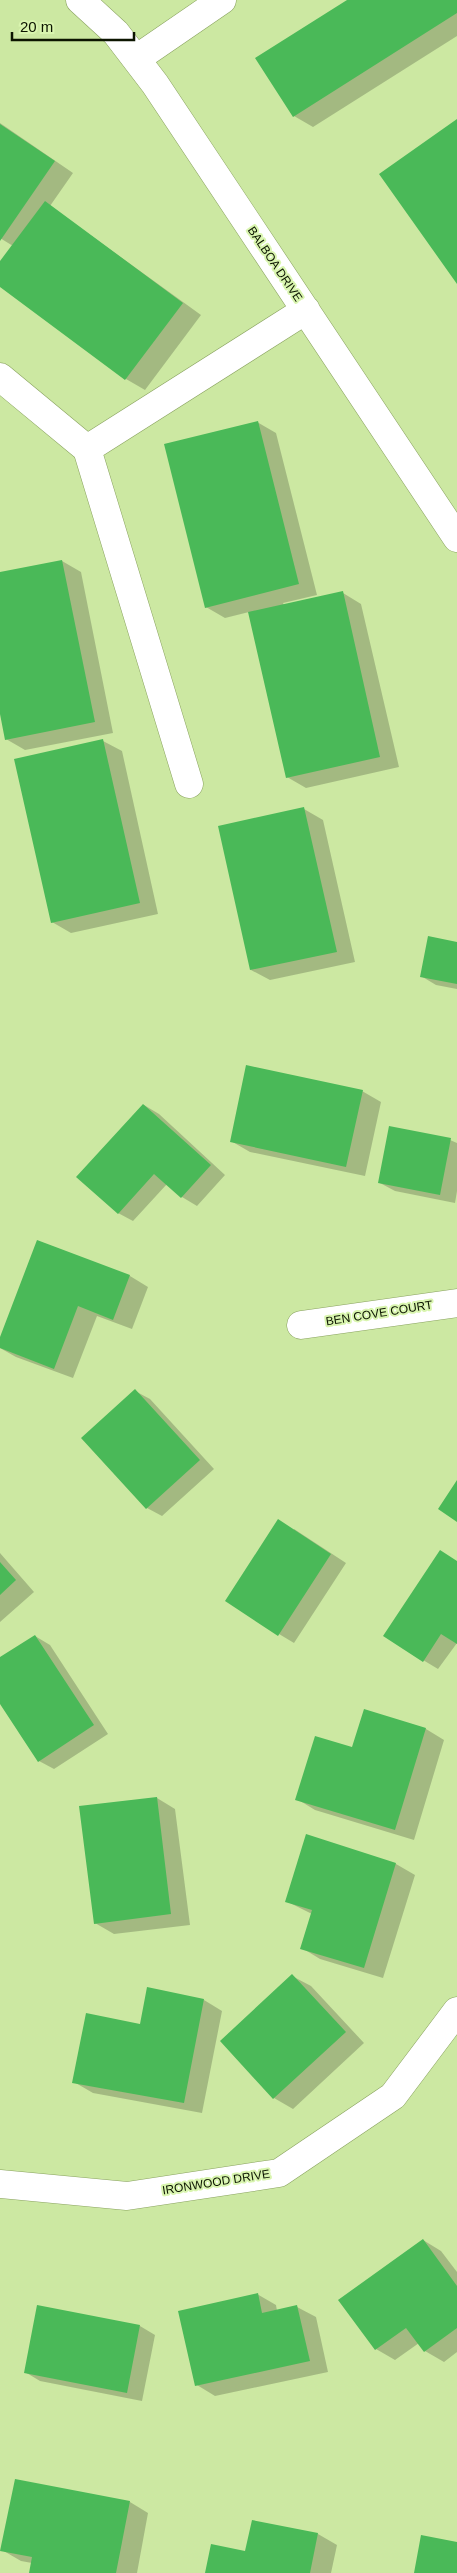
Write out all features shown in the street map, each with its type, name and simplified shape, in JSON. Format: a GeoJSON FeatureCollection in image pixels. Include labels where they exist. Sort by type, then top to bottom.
{"type":"FeatureCollection","features":[{"type":"Feature","properties":{"kind":"street","name":"BALBOA DRIVE"},"geometry":{"type":"LineString","coordinates":[[80,0],[116,33],[136,60],[306,310],[457,538]]}},
{"type":"Feature","properties":{"kind":"street"},"geometry":{"type":"LineString","coordinates":[[136,60],[222,0]]}},
{"type":"Feature","properties":{"kind":"street"},"geometry":{"type":"LineString","coordinates":[[88,449],[306,310]]}},
{"type":"Feature","properties":{"kind":"street"},"geometry":{"type":"LineString","coordinates":[[0,377],[88,449],[190,784]]}},
{"type":"Feature","properties":{"kind":"street","name":"BEN COVE COURT"},"geometry":{"type":"LineString","coordinates":[[301,1325],[457,1303]]}},
{"type":"Feature","properties":{"kind":"street","name":"IRONWOOD DRIVE"},"geometry":{"type":"LineString","coordinates":[[0,2184],[127,2196],[278,2173],[393,2096],[457,2011]]}},
{"type":"Feature","properties":{"kind":"building"},"geometry":{"type":"Polygon","coordinates":[[[347,0],[457,0],[457,13],[293,117],[255,58],[347,0]]]}},
{"type":"Feature","properties":{"kind":"building"},"geometry":{"type":"Polygon","coordinates":[[[457,119],[457,284],[379,174],[457,119]]]}},
{"type":"Feature","properties":{"kind":"building"},"geometry":{"type":"Polygon","coordinates":[[[0,124],[55,161],[0,241],[0,124]]]}},
{"type":"Feature","properties":{"kind":"building"},"geometry":{"type":"Polygon","coordinates":[[[45,201],[183,303],[125,380],[0,287],[0,261],[45,201]]]}},
{"type":"Feature","properties":{"kind":"building"},"geometry":{"type":"Polygon","coordinates":[[[258,421],[299,584],[205,608],[164,444],[258,421]]]}},
{"type":"Feature","properties":{"kind":"building"},"geometry":{"type":"Polygon","coordinates":[[[62,560],[95,722],[5,740],[0,714],[0,572],[62,560]]]}},
{"type":"Feature","properties":{"kind":"building"},"geometry":{"type":"Polygon","coordinates":[[[343,591],[380,757],[286,778],[248,612],[343,591]]]}},
{"type":"Feature","properties":{"kind":"building"},"geometry":{"type":"Polygon","coordinates":[[[103,739],[140,903],[51,923],[14,759],[103,739]]]}},
{"type":"Feature","properties":{"kind":"building"},"geometry":{"type":"Polygon","coordinates":[[[304,807],[337,952],[250,970],[218,826],[304,807]]]}},
{"type":"Feature","properties":{"kind":"building"},"geometry":{"type":"Polygon","coordinates":[[[428,936],[457,942],[457,984],[420,977],[428,936]]]}},
{"type":"Feature","properties":{"kind":"building"},"geometry":{"type":"Polygon","coordinates":[[[246,1065],[363,1090],[346,1167],[230,1142],[246,1065]]]}},
{"type":"Feature","properties":{"kind":"building"},"geometry":{"type":"Polygon","coordinates":[[[143,1104],[211,1165],[181,1198],[154,1174],[118,1214],[76,1177],[143,1104]]]}},
{"type":"Feature","properties":{"kind":"building"},"geometry":{"type":"Polygon","coordinates":[[[389,1126],[451,1138],[440,1195],[378,1183],[389,1126]]]}},
{"type":"Feature","properties":{"kind":"building"},"geometry":{"type":"Polygon","coordinates":[[[37,1240],[130,1275],[113,1320],[78,1306],[54,1369],[0,1348],[0,1337],[37,1240]]]}},
{"type":"Feature","properties":{"kind":"building"},"geometry":{"type":"Polygon","coordinates":[[[135,1389],[200,1460],[146,1509],[81,1438],[135,1389]]]}},
{"type":"Feature","properties":{"kind":"building"},"geometry":{"type":"Polygon","coordinates":[[[457,1480],[457,1522],[438,1509],[457,1480]]]}},
{"type":"Feature","properties":{"kind":"building"},"geometry":{"type":"Polygon","coordinates":[[[278,1519],[331,1554],[278,1636],[225,1601],[278,1519]]]}},
{"type":"Feature","properties":{"kind":"building"},"geometry":{"type":"Polygon","coordinates":[[[440,1550],[457,1561],[457,1644],[441,1634],[423,1662],[383,1636],[440,1550]]]}},
{"type":"Feature","properties":{"kind":"building"},"geometry":{"type":"Polygon","coordinates":[[[0,1562],[16,1580],[0,1595],[0,1562]]]}},
{"type":"Feature","properties":{"kind":"building"},"geometry":{"type":"Polygon","coordinates":[[[35,1635],[94,1725],[38,1762],[0,1704],[0,1657],[35,1635]]]}},
{"type":"Feature","properties":{"kind":"building"},"geometry":{"type":"Polygon","coordinates":[[[364,1709],[426,1728],[395,1830],[295,1800],[315,1736],[352,1747],[364,1709]]]}},
{"type":"Feature","properties":{"kind":"building"},"geometry":{"type":"Polygon","coordinates":[[[157,1797],[171,1914],[94,1924],[79,1806],[157,1797]]]}},
{"type":"Feature","properties":{"kind":"building"},"geometry":{"type":"Polygon","coordinates":[[[306,1834],[396,1863],[364,1968],[300,1949],[312,1910],[285,1902],[306,1834]]]}},
{"type":"Feature","properties":{"kind":"building"},"geometry":{"type":"Polygon","coordinates":[[[292,1974],[346,2032],[273,2099],[220,2041],[292,1974]]]}},
{"type":"Feature","properties":{"kind":"building"},"geometry":{"type":"Polygon","coordinates":[[[147,1987],[204,1999],[184,2103],[72,2083],[86,2013],[140,2024],[147,1987]]]}},
{"type":"Feature","properties":{"kind":"building"},"geometry":{"type":"Polygon","coordinates":[[[423,2239],[457,2286],[457,2328],[424,2352],[406,2328],[375,2350],[338,2300],[423,2239]]]}},
{"type":"Feature","properties":{"kind":"building"},"geometry":{"type":"Polygon","coordinates":[[[258,2293],[262,2313],[297,2305],[310,2361],[195,2386],[178,2311],[258,2293]]]}},
{"type":"Feature","properties":{"kind":"building"},"geometry":{"type":"Polygon","coordinates":[[[37,2305],[140,2325],[127,2393],[24,2373],[37,2305]]]}},
{"type":"Feature","properties":{"kind":"building"},"geometry":{"type":"Polygon","coordinates":[[[15,2479],[130,2501],[116,2573],[29,2573],[32,2557],[0,2551],[15,2479]]]}},
{"type":"Feature","properties":{"kind":"building"},"geometry":{"type":"Polygon","coordinates":[[[252,2520],[318,2533],[310,2573],[205,2573],[211,2544],[245,2551],[252,2520]]]}},
{"type":"Feature","properties":{"kind":"building"},"geometry":{"type":"Polygon","coordinates":[[[421,2535],[457,2542],[457,2573],[414,2573],[421,2535]]]}}]}
